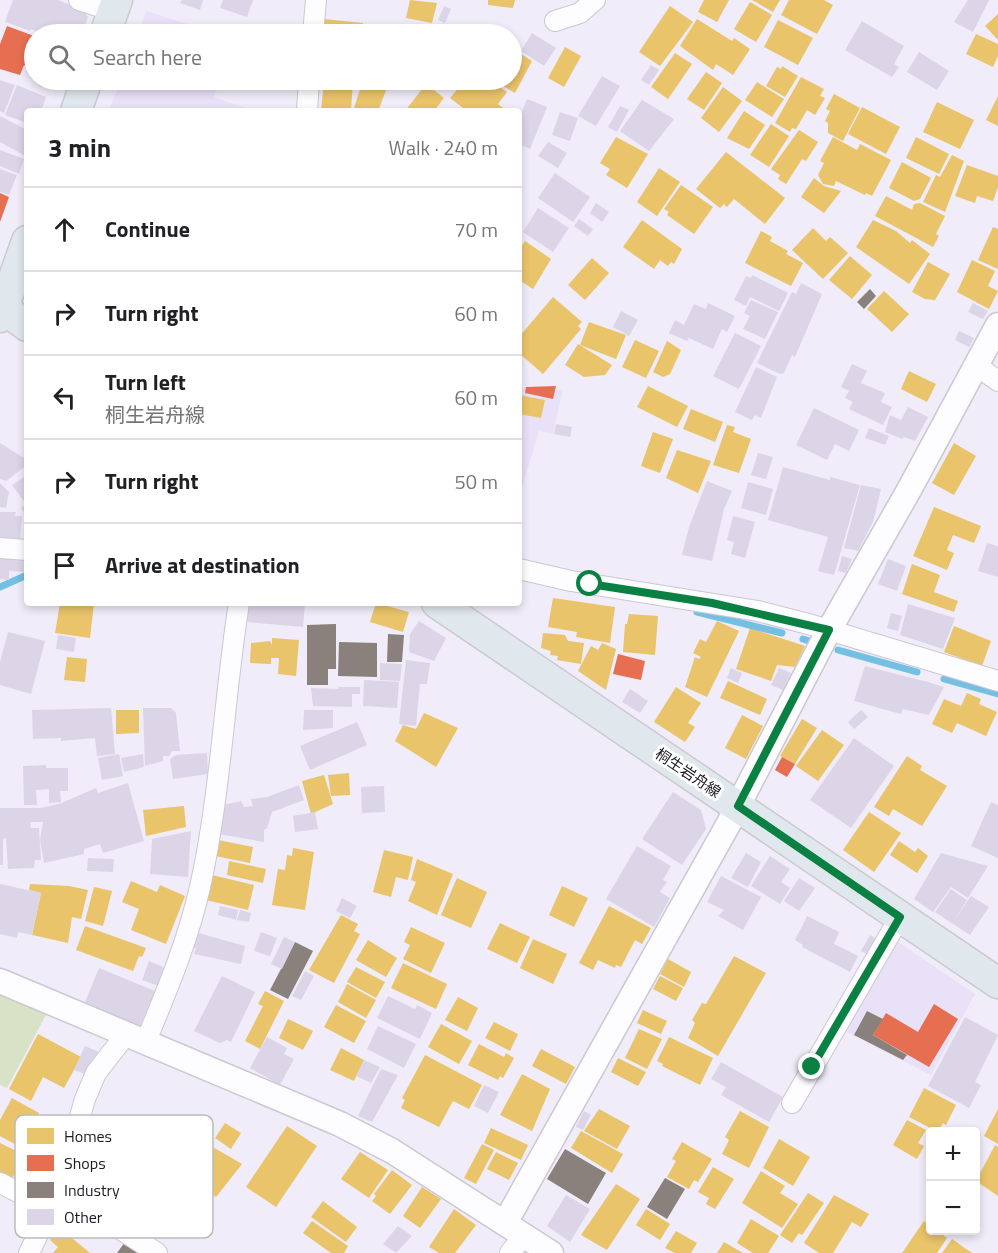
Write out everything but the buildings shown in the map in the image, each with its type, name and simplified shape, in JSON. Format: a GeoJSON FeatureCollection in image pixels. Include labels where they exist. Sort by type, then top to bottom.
{"type":"FeatureCollection","features":[{"type":"Feature","properties":{"kind":"main road"},"geometry":{"type":"LineString","coordinates":[[77,108],[83,90]]}},
{"type":"Feature","properties":{"kind":"main road"},"geometry":{"type":"LineString","coordinates":[[24,249],[1,310],[24,324]]}},
{"type":"Feature","properties":{"kind":"main road","name":"桐生岩舟線"},"geometry":{"type":"LineString","coordinates":[[441,606],[998,983]]}},
{"type":"Feature","properties":{"kind":"street"},"geometry":{"type":"LineString","coordinates":[[79,0],[112,15]]}},
{"type":"Feature","properties":{"kind":"street"},"geometry":{"type":"LineString","coordinates":[[314,24],[316,0]]}},
{"type":"Feature","properties":{"kind":"street"},"geometry":{"type":"LineString","coordinates":[[555,21],[580,13],[595,0]]}},
{"type":"Feature","properties":{"kind":"street"},"geometry":{"type":"LineString","coordinates":[[307,108],[308,90]]}},
{"type":"Feature","properties":{"kind":"street"},"geometry":{"type":"LineString","coordinates":[[513,1237],[829,630],[998,325]]}},
{"type":"Feature","properties":{"kind":"street"},"geometry":{"type":"LineString","coordinates":[[976,365],[998,381]]}},
{"type":"Feature","properties":{"kind":"street"},"geometry":{"type":"LineString","coordinates":[[0,548],[24,550]]}},
{"type":"Feature","properties":{"kind":"street"},"geometry":{"type":"LineString","coordinates":[[522,570],[571,581],[712,603],[829,630],[998,681]]}},
{"type":"Feature","properties":{"kind":"street"},"geometry":{"type":"LineString","coordinates":[[80,1115],[96,1074],[137,1037],[183,949],[200,886],[215,802],[239,606]]}},
{"type":"Feature","properties":{"kind":"street"},"geometry":{"type":"LineString","coordinates":[[792,1103],[900,917]]}},
{"type":"Feature","properties":{"kind":"street"},"geometry":{"type":"LineString","coordinates":[[0,981],[314,1112],[370,1139],[513,1237],[551,1253]]}},
{"type":"Feature","properties":{"kind":"street"},"geometry":{"type":"LineString","coordinates":[[0,1183],[15,1188]]}},
{"type":"Feature","properties":{"kind":"street"},"geometry":{"type":"LineString","coordinates":[[29,1253],[36,1238]]}},
{"type":"Feature","properties":{"kind":"street"},"geometry":{"type":"LineString","coordinates":[[134,1238],[157,1253]]}},
{"type":"Feature","properties":{"kind":"shaded area"},"geometry":{"type":"Polygon","coordinates":[[[146,11],[187,24],[141,24],[146,11]]]}},
{"type":"Feature","properties":{"kind":"shaded area"},"geometry":{"type":"Polygon","coordinates":[[[117,90],[216,90],[214,97],[245,108],[110,108],[117,90]]]}},
{"type":"Feature","properties":{"kind":"shaded area"},"geometry":{"type":"Polygon","coordinates":[[[556,386],[557,390],[563,389],[553,434],[539,431],[522,487],[522,388],[556,386]]]}},
{"type":"Feature","properties":{"kind":"shaded area"},"geometry":{"type":"Polygon","coordinates":[[[895,940],[975,994],[931,1075],[841,1029],[895,940]]]}},
{"type":"Feature","properties":{"kind":"green space"},"geometry":{"type":"Polygon","coordinates":[[[0,993],[47,1013],[7,1088],[0,1085],[0,993]]]}},
{"type":"Feature","properties":{"kind":"waterway"},"geometry":{"type":"LineString","coordinates":[[0,587],[24,576]]}},
{"type":"Feature","properties":{"kind":"waterway"},"geometry":{"type":"LineString","coordinates":[[697,612],[782,633]]}},
{"type":"Feature","properties":{"kind":"waterway"},"geometry":{"type":"LineString","coordinates":[[803,639],[809,641]]}},
{"type":"Feature","properties":{"kind":"waterway"},"geometry":{"type":"LineString","coordinates":[[838,650],[917,672]]}},
{"type":"Feature","properties":{"kind":"waterway"},"geometry":{"type":"LineString","coordinates":[[944,679],[998,694]]}},
{"type":"Feature","properties":{"kind":"route"},"geometry":{"type":"LineString","coordinates":[[590,584],[712,603],[829,630],[738,806],[900,917],[812,1067]]}}]}
